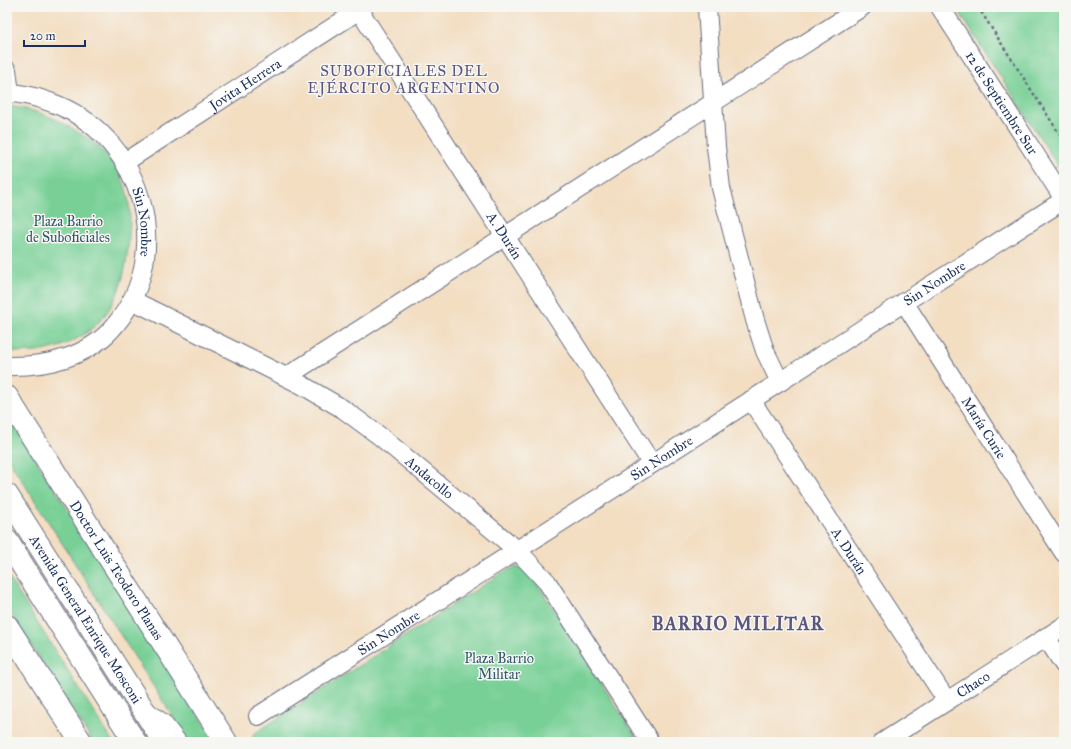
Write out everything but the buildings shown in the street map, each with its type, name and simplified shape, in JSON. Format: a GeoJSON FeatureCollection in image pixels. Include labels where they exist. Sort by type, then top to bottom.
{"type":"FeatureCollection","features":[{"type":"Feature","properties":{"kind":"main road","name":"Doctor Luis Teodoro Planas"},"geometry":{"type":"LineString","coordinates":[[7,397],[226,742]]}},
{"type":"Feature","properties":{"kind":"main road","name":"Avenida General Enrique Mosconi"},"geometry":{"type":"LineString","coordinates":[[7,495],[164,742]]}},
{"type":"Feature","properties":{"kind":"main road","name":"Avenida General Enrique Mosconi"},"geometry":{"type":"LineString","coordinates":[[7,541],[135,742]]}},
{"type":"Feature","properties":{"kind":"main road"},"geometry":{"type":"LineString","coordinates":[[7,626],[81,742]]}},
{"type":"Feature","properties":{"kind":"street"},"geometry":{"type":"LineString","coordinates":[[707,7],[718,169],[725,207],[755,320],[765,351],[780,382]]}},
{"type":"Feature","properties":{"kind":"street"},"geometry":{"type":"LineString","coordinates":[[286,377],[862,7]]}},
{"type":"Feature","properties":{"kind":"street","name":"12 de Septiembre Sur"},"geometry":{"type":"LineString","coordinates":[[940,7],[1064,199]]}},
{"type":"Feature","properties":{"kind":"street","name":"Jovita Herrera"},"geometry":{"type":"LineString","coordinates":[[125,162],[360,8]]}},
{"type":"Feature","properties":{"kind":"street","name":"A. Durán"},"geometry":{"type":"LineString","coordinates":[[360,8],[652,464]]}},
{"type":"Feature","properties":{"kind":"street"},"geometry":{"type":"LineString","coordinates":[[7,70],[9,93]]}},
{"type":"Feature","properties":{"kind":"street","name":"Sin Nombre"},"geometry":{"type":"LineString","coordinates":[[7,366],[42,364],[63,359],[82,351],[101,339],[116,325],[132,300],[138,287],[144,264],[146,238],[144,211],[139,192],[125,162],[109,140],[89,122],[66,109],[47,101],[9,93]]}},
{"type":"Feature","properties":{"kind":"street","name":"Sin Nombre"},"geometry":{"type":"LineString","coordinates":[[258,716],[1064,199]]}},
{"type":"Feature","properties":{"kind":"street","name":"Andacollo"},"geometry":{"type":"LineString","coordinates":[[132,300],[324,396],[363,422],[518,550],[547,582],[650,742]]}},
{"type":"Feature","properties":{"kind":"street","name":"María Curie"},"geometry":{"type":"LineString","coordinates":[[904,302],[1064,553]]}},
{"type":"Feature","properties":{"kind":"street","name":"A. Durán"},"geometry":{"type":"LineString","coordinates":[[751,400],[947,701]]}},
{"type":"Feature","properties":{"kind":"street","name":"Chaco"},"geometry":{"type":"LineString","coordinates":[[883,742],[1064,626]]}},
{"type":"Feature","properties":{"kind":"street"},"geometry":{"type":"LineString","coordinates":[[1046,637],[1064,664]]}},
{"type":"Feature","properties":{"kind":"lane"},"geometry":{"type":"LineString","coordinates":[[137,699],[166,720],[183,742]]}},
{"type":"Feature","properties":{"kind":"path"},"geometry":{"type":"LineString","coordinates":[[978,7],[1064,141]]}},
{"type":"Feature","properties":{"kind":"green space"},"geometry":{"type":"Polygon","coordinates":[[[956,7],[1064,7],[1064,175],[956,7]]]}},
{"type":"Feature","properties":{"kind":"green space","name":"Plaza Barrio de Suboficiales"},"geometry":{"type":"Polygon","coordinates":[[[7,106],[48,116],[70,127],[92,141],[116,166],[126,189],[130,212],[130,228],[124,272],[120,288],[113,303],[93,328],[78,338],[61,346],[34,352],[14,352],[7,350],[7,106]]]}},
{"type":"Feature","properties":{"kind":"green space"},"geometry":{"type":"Polygon","coordinates":[[[7,414],[216,742],[189,742],[7,457],[7,414]]]}},
{"type":"Feature","properties":{"kind":"green space","name":"Plaza Barrio Militar"},"geometry":{"type":"Polygon","coordinates":[[[517,567],[523,569],[533,577],[639,742],[257,742],[252,735],[505,571],[517,567]]]}},
{"type":"Feature","properties":{"kind":"green space"},"geometry":{"type":"Polygon","coordinates":[[[7,575],[113,742],[93,742],[7,607],[7,575]]]}},
{"type":"Feature","properties":{"kind":"district","name":"SUBOFICIALES DEL EJÉRCITO ARGENTINO"},"geometry":{"type":"Point","coordinates":[404,80]}},
{"type":"Feature","properties":{"kind":"district","name":"BARRIO MILITAR"},"geometry":{"type":"Point","coordinates":[738,624]}}]}
